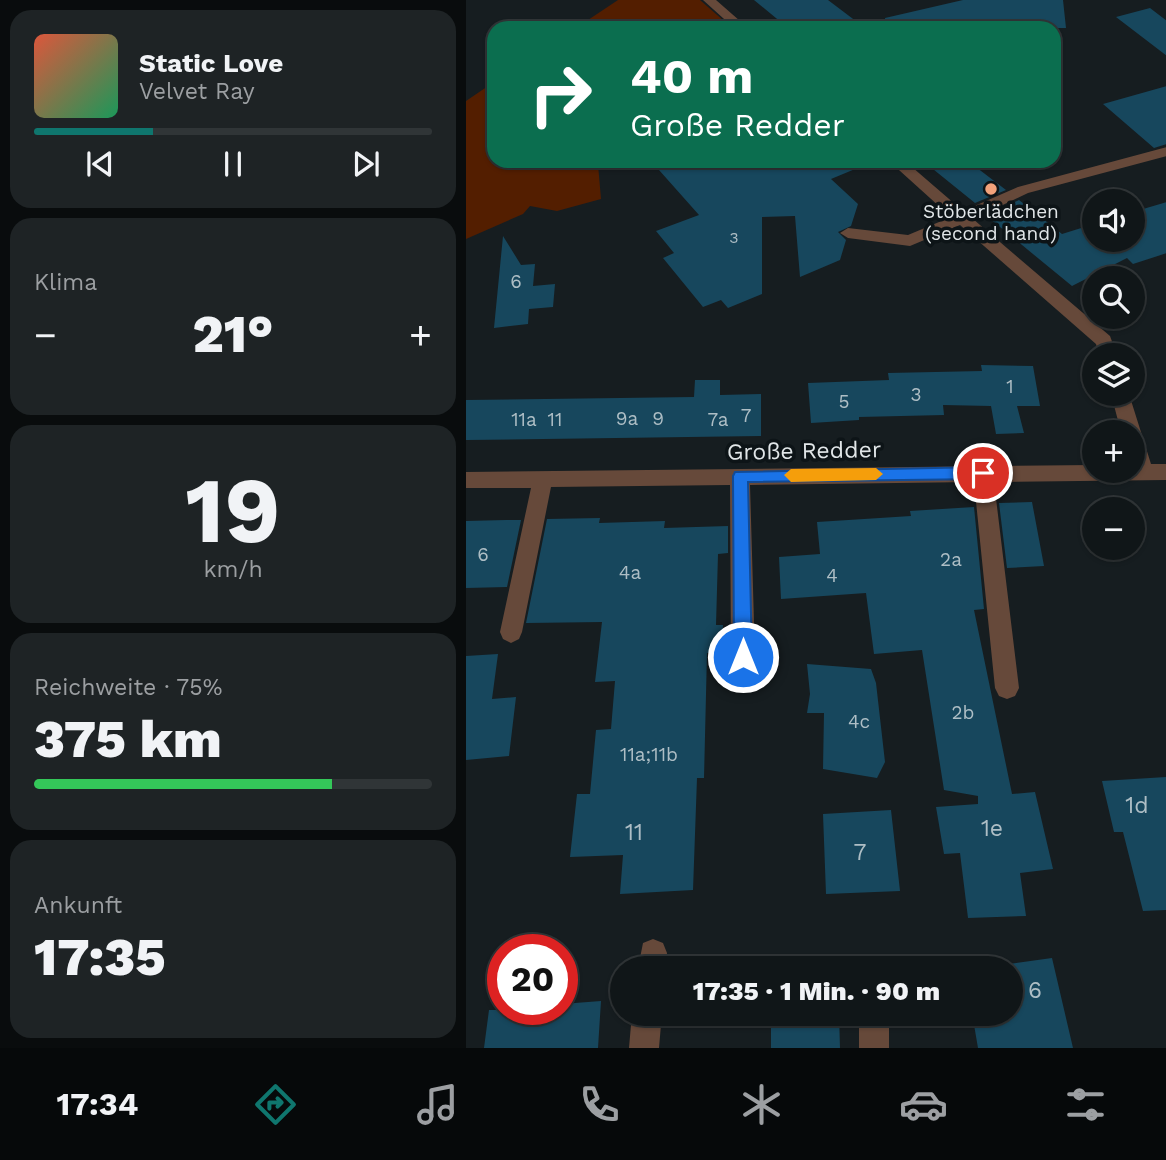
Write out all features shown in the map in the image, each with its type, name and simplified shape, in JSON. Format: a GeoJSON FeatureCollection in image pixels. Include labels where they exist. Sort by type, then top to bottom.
{"type":"FeatureCollection","features":[{"type":"Feature","properties":{"kind":"street"},"geometry":{"type":"LineString","coordinates":[[709,0],[734,21]]}},
{"type":"Feature","properties":{"kind":"street"},"geometry":{"type":"LineString","coordinates":[[848,233],[910,241],[1023,190],[1167,150]]}},
{"type":"Feature","properties":{"kind":"street"},"geometry":{"type":"LineString","coordinates":[[904,168],[1105,343]]}},
{"type":"Feature","properties":{"kind":"street","name":"Große Redder"},"geometry":{"type":"LineString","coordinates":[[1145,471],[1167,472]]}},
{"type":"Feature","properties":{"kind":"street","name":"Große Redder"},"geometry":{"type":"LineString","coordinates":[[466,480],[1082,472]]}},
{"type":"Feature","properties":{"kind":"street"},"geometry":{"type":"LineString","coordinates":[[983,473],[1007,688]]}},
{"type":"Feature","properties":{"kind":"street"},"geometry":{"type":"LineString","coordinates":[[741,476],[743,657]]}},
{"type":"Feature","properties":{"kind":"street"},"geometry":{"type":"LineString","coordinates":[[511,632],[543,479]]}},
{"type":"Feature","properties":{"kind":"street"},"geometry":{"type":"LineString","coordinates":[[644,1048],[646,1026]]}},
{"type":"Feature","properties":{"kind":"street"},"geometry":{"type":"LineString","coordinates":[[874,1026],[874,1048]]}},
{"type":"Feature","properties":{"kind":"shaded area"},"geometry":{"type":"Polygon","coordinates":[[[618,0],[700,0],[724,21],[586,21],[618,0]]]}},
{"type":"Feature","properties":{"kind":"shaded area"},"geometry":{"type":"Polygon","coordinates":[[[487,87],[487,168],[598,168],[601,199],[557,211],[530,206],[523,214],[466,239],[466,101],[487,87]]]}},
{"type":"Feature","properties":{"kind":"building"},"geometry":{"type":"Polygon","coordinates":[[[754,0],[828,0],[856,21],[780,21],[754,0]]]}},
{"type":"Feature","properties":{"kind":"building"},"geometry":{"type":"Polygon","coordinates":[[[963,0],[1063,0],[1066,28],[1061,28],[1061,21],[885,21],[885,18],[963,0]]]}},
{"type":"Feature","properties":{"kind":"building"},"geometry":{"type":"Polygon","coordinates":[[[1150,8],[1167,21],[1167,56],[1116,17],[1150,8]]]}},
{"type":"Feature","properties":{"kind":"building"},"geometry":{"type":"Polygon","coordinates":[[[1167,86],[1167,144],[1154,148],[1103,104],[1167,86]]]}},
{"type":"Feature","properties":{"kind":"building"},"geometry":{"type":"Polygon","coordinates":[[[657,168],[858,168],[831,179],[858,204],[851,226],[838,232],[846,240],[840,260],[800,277],[795,216],[762,217],[762,294],[728,308],[721,300],[703,307],[663,258],[674,253],[656,231],[699,215],[657,168]]]}},
{"type":"Feature","properties":{"kind":"building"},"geometry":{"type":"Polygon","coordinates":[[[932,168],[977,168],[1006,190],[975,203],[932,168]]]}},
{"type":"Feature","properties":{"kind":"building"},"geometry":{"type":"Polygon","coordinates":[[[1019,200],[1062,234],[1082,228],[1082,252],[1145,252],[1145,208],[1167,202],[1167,253],[1133,264],[1127,258],[1111,266],[1082,266],[1082,281],[1072,286],[989,218],[992,216],[989,214],[1019,200]]]}},
{"type":"Feature","properties":{"kind":"building"},"geometry":{"type":"Polygon","coordinates":[[[503,236],[521,265],[535,264],[533,286],[555,284],[553,307],[529,309],[528,324],[494,328],[503,236]]]}},
{"type":"Feature","properties":{"kind":"building"},"geometry":{"type":"Polygon","coordinates":[[[981,365],[1033,366],[1040,406],[1017,406],[1024,433],[996,434],[991,406],[943,405],[944,415],[859,417],[859,420],[811,423],[808,383],[889,380],[888,373],[982,371],[981,365]]]}},
{"type":"Feature","properties":{"kind":"building"},"geometry":{"type":"Polygon","coordinates":[[[695,380],[720,380],[720,395],[761,394],[761,436],[466,440],[466,400],[694,397],[695,380]]]}},
{"type":"Feature","properties":{"kind":"building"},"geometry":{"type":"Polygon","coordinates":[[[1032,502],[1044,566],[1007,568],[999,503],[1032,502]]]}},
{"type":"Feature","properties":{"kind":"building"},"geometry":{"type":"Polygon","coordinates":[[[974,507],[984,609],[974,610],[1012,794],[1035,792],[1053,869],[1020,873],[1026,916],[968,918],[960,853],[944,854],[936,807],[978,804],[978,796],[944,790],[922,650],[874,654],[866,593],[781,599],[779,557],[820,554],[817,522],[911,516],[910,511],[974,507]]]}},
{"type":"Feature","properties":{"kind":"building"},"geometry":{"type":"Polygon","coordinates":[[[600,518],[599,523],[665,521],[664,528],[728,526],[728,553],[718,554],[716,625],[723,625],[722,653],[707,653],[704,778],[697,778],[693,890],[620,894],[623,855],[570,857],[577,794],[590,794],[596,730],[611,729],[615,681],[595,682],[602,622],[526,623],[547,519],[600,518]]]}},
{"type":"Feature","properties":{"kind":"building"},"geometry":{"type":"Polygon","coordinates":[[[521,520],[507,587],[466,588],[466,521],[521,520]]]}},
{"type":"Feature","properties":{"kind":"building"},"geometry":{"type":"Polygon","coordinates":[[[498,654],[492,699],[516,697],[509,756],[466,760],[466,656],[498,654]]]}},
{"type":"Feature","properties":{"kind":"building"},"geometry":{"type":"Polygon","coordinates":[[[807,664],[871,669],[876,683],[885,762],[877,778],[823,769],[824,713],[807,713],[810,694],[807,664]]]}},
{"type":"Feature","properties":{"kind":"building"},"geometry":{"type":"Polygon","coordinates":[[[1167,777],[1167,910],[1143,911],[1123,832],[1114,832],[1102,781],[1167,777]]]}},
{"type":"Feature","properties":{"kind":"building"},"geometry":{"type":"Polygon","coordinates":[[[891,810],[900,891],[826,894],[823,814],[891,810]]]}},
{"type":"Feature","properties":{"kind":"building"},"geometry":{"type":"Polygon","coordinates":[[[1052,958],[1073,1048],[978,1048],[974,1026],[1023,1026],[1023,962],[1052,958]]]}},
{"type":"Feature","properties":{"kind":"building"},"geometry":{"type":"Polygon","coordinates":[[[601,1001],[598,1048],[484,1048],[487,1025],[578,1025],[578,1003],[601,1001]]]}},
{"type":"Feature","properties":{"kind":"building"},"geometry":{"type":"Polygon","coordinates":[[[771,1026],[839,1026],[840,1048],[771,1048],[771,1026]]]}},
{"type":"Feature","properties":{"kind":"slow traffic"},"geometry":{"type":"LineString","coordinates":[[791,475],[876,474]]}},
{"type":"Feature","properties":{"kind":"place","name":"Stöberlädchen (second hand)"},"geometry":{"type":"Point","coordinates":[991,189]}},
{"type":"Feature","properties":{"kind":"route"},"geometry":{"type":"LineString","coordinates":[[743,657],[741,476],[983,473]]}}]}
